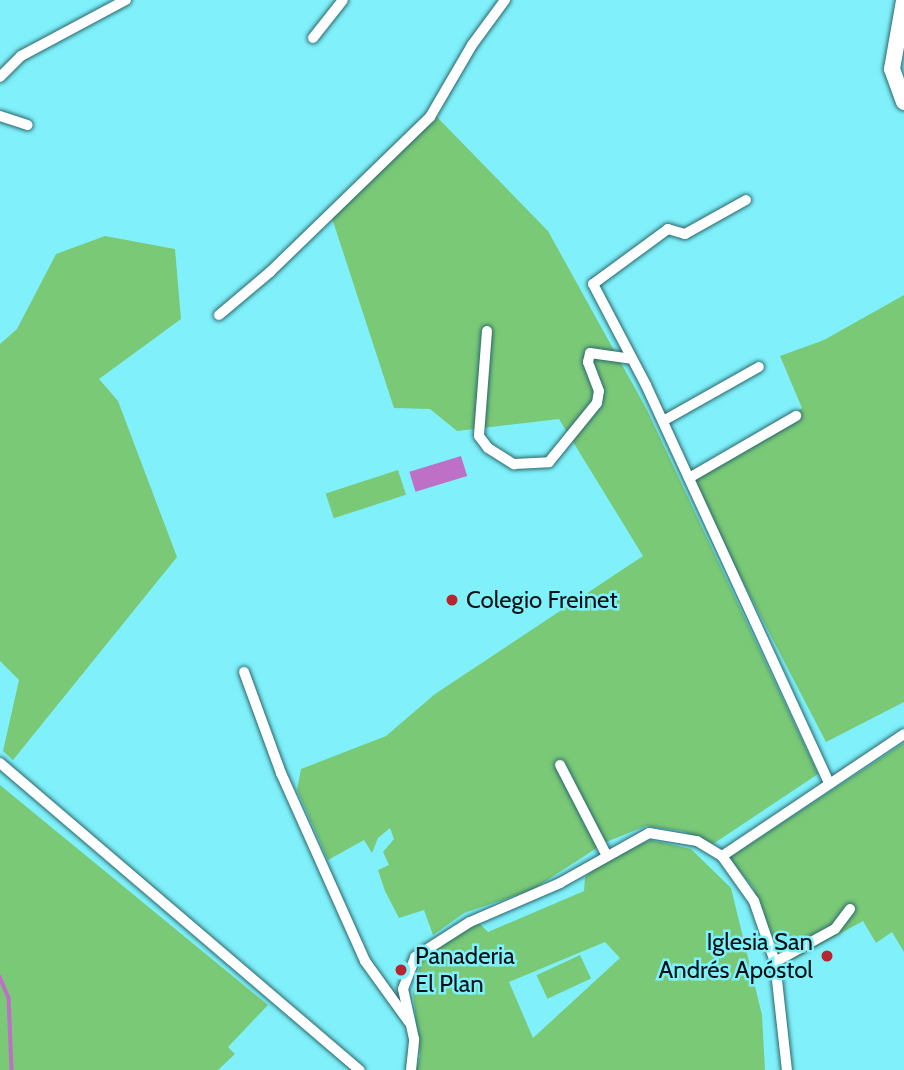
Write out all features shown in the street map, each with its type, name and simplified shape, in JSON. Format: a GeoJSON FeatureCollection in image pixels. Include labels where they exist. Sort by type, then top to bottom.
{"type":"FeatureCollection","features":[{"type":"Feature","properties":{"kind":"street"},"geometry":{"type":"LineString","coordinates":[[313,38],[343,0]]}},
{"type":"Feature","properties":{"kind":"street"},"geometry":{"type":"LineString","coordinates":[[219,315],[270,272],[429,117],[472,44],[505,0]]}},
{"type":"Feature","properties":{"kind":"street"},"geometry":{"type":"LineString","coordinates":[[904,1],[892,69],[904,103]]}},
{"type":"Feature","properties":{"kind":"street"},"geometry":{"type":"LineString","coordinates":[[0,77],[21,56],[125,4]]}},
{"type":"Feature","properties":{"kind":"street"},"geometry":{"type":"LineString","coordinates":[[0,116],[28,125]]}},
{"type":"Feature","properties":{"kind":"street"},"geometry":{"type":"LineString","coordinates":[[746,200],[685,233],[668,229],[593,284],[663,421],[830,782]]}},
{"type":"Feature","properties":{"kind":"street"},"geometry":{"type":"LineString","coordinates":[[487,331],[479,436],[488,448],[514,464],[549,462],[597,403],[599,391],[587,362],[590,353],[632,359]]}},
{"type":"Feature","properties":{"kind":"street"},"geometry":{"type":"LineString","coordinates":[[663,421],[759,367]]}},
{"type":"Feature","properties":{"kind":"street"},"geometry":{"type":"LineString","coordinates":[[689,478],[796,416]]}},
{"type":"Feature","properties":{"kind":"street"},"geometry":{"type":"LineString","coordinates":[[244,672],[281,774],[365,961],[410,1024]]}},
{"type":"Feature","properties":{"kind":"street"},"geometry":{"type":"LineString","coordinates":[[722,856],[904,734]]}},
{"type":"Feature","properties":{"kind":"street"},"geometry":{"type":"LineString","coordinates":[[0,763],[360,1070]]}},
{"type":"Feature","properties":{"kind":"street"},"geometry":{"type":"LineString","coordinates":[[561,765],[606,854]]}},
{"type":"Feature","properties":{"kind":"street"},"geometry":{"type":"LineString","coordinates":[[411,1070],[414,1039],[403,989],[415,957],[470,922],[560,883],[606,854],[649,833],[697,841],[722,856],[754,901],[775,962],[787,1070]]}},
{"type":"Feature","properties":{"kind":"street"},"geometry":{"type":"LineString","coordinates":[[775,962],[835,929],[850,909]]}},
{"type":"Feature","properties":{"kind":"green space"},"geometry":{"type":"Polygon","coordinates":[[[437,117],[548,231],[647,410],[818,774],[713,844],[682,831],[646,826],[606,842],[532,890],[464,913],[433,935],[424,910],[399,918],[385,891],[378,870],[389,865],[383,852],[394,839],[390,828],[378,838],[372,853],[364,840],[328,860],[297,790],[301,769],[386,736],[435,694],[643,556],[559,419],[457,431],[430,409],[394,408],[330,212],[437,117]]]}},
{"type":"Feature","properties":{"kind":"green space"},"geometry":{"type":"Polygon","coordinates":[[[105,236],[175,249],[181,319],[99,379],[118,401],[177,557],[13,760],[3,751],[19,680],[0,661],[0,344],[17,329],[56,254],[105,236]]]}},
{"type":"Feature","properties":{"kind":"green space"},"geometry":{"type":"Polygon","coordinates":[[[904,295],[904,702],[826,742],[688,476],[802,408],[780,356],[824,340],[904,295]]]}},
{"type":"Feature","properties":{"kind":"green space"},"geometry":{"type":"Polygon","coordinates":[[[398,470],[406,495],[334,518],[326,493],[398,470]]]}},
{"type":"Feature","properties":{"kind":"green space"},"geometry":{"type":"Polygon","coordinates":[[[904,743],[904,952],[892,932],[876,943],[863,921],[778,968],[753,887],[729,858],[904,743]]]}},
{"type":"Feature","properties":{"kind":"green space"},"geometry":{"type":"Polygon","coordinates":[[[0,785],[268,1005],[228,1047],[235,1054],[218,1070],[0,1070],[0,785]]]}},
{"type":"Feature","properties":{"kind":"green space"},"geometry":{"type":"Polygon","coordinates":[[[651,840],[691,849],[731,888],[762,1015],[765,1070],[416,1070],[420,1056],[413,994],[422,956],[477,921],[488,932],[584,891],[585,877],[614,854],[651,840]],[[605,942],[509,982],[533,1038],[620,958],[605,942]]]}},
{"type":"Feature","properties":{"kind":"green space"},"geometry":{"type":"Polygon","coordinates":[[[580,955],[591,979],[547,999],[536,975],[580,955]]]}},
{"type":"Feature","properties":{"kind":"shaded area"},"geometry":{"type":"Polygon","coordinates":[[[461,456],[467,476],[415,492],[409,472],[461,456]]]}},
{"type":"Feature","properties":{"kind":"waterway"},"geometry":{"type":"LineString","coordinates":[[0,977],[9,998],[12,1070]]}},
{"type":"Feature","properties":{"kind":"place","name":"Colegio Freinet"},"geometry":{"type":"Point","coordinates":[452,600]}},
{"type":"Feature","properties":{"kind":"place","name":"Iglesia San Andrés Apóstol"},"geometry":{"type":"Point","coordinates":[827,956]}},
{"type":"Feature","properties":{"kind":"place","name":"Panaderia El Plan"},"geometry":{"type":"Point","coordinates":[401,970]}}]}
